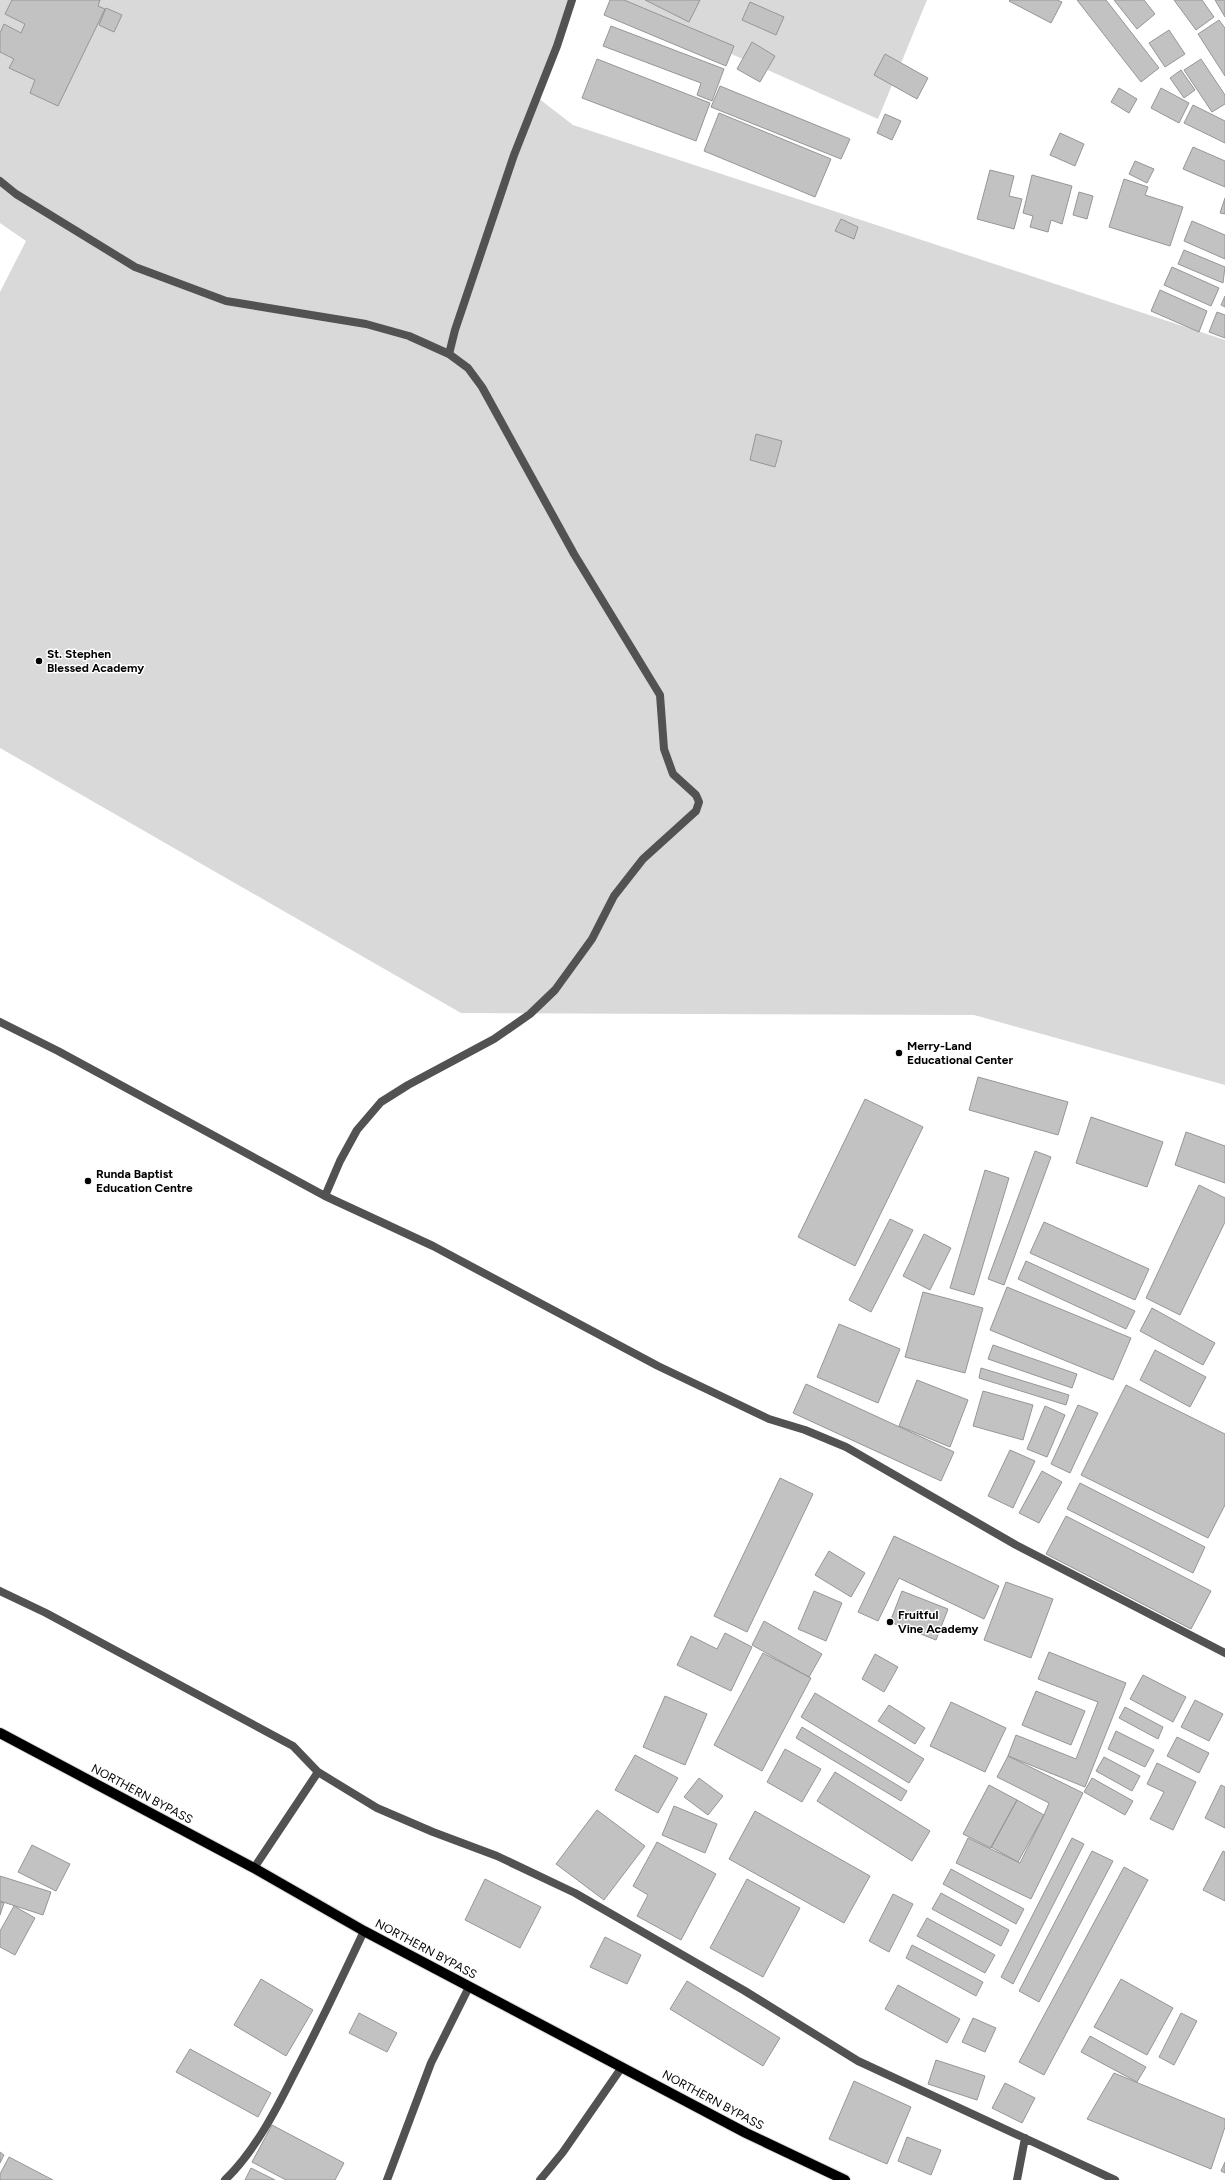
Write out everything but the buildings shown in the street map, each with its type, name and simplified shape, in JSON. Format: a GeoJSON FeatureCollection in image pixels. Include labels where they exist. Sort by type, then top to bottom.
{"type":"FeatureCollection","features":[{"type":"Feature","properties":{"kind":"main road","name":"NORTHERN BYPASS"},"geometry":{"type":"LineString","coordinates":[[0,1733],[254,1868],[364,1931],[469,1987],[622,2066],[746,2133],[844,2180]]}},
{"type":"Feature","properties":{"kind":"street"},"geometry":{"type":"LineString","coordinates":[[449,354],[455,330],[514,155],[557,46],[572,0]]}},
{"type":"Feature","properties":{"kind":"street"},"geometry":{"type":"LineString","coordinates":[[0,181],[16,194],[142,270],[226,301],[366,324],[409,336],[449,354],[468,368],[482,387],[574,554],[660,694],[664,749],[673,774],[696,795],[698,802],[696,811],[643,859],[614,896],[592,939],[555,990],[530,1014],[494,1038],[408,1085],[381,1102],[357,1130],[340,1161],[325,1196]]}},
{"type":"Feature","properties":{"kind":"street"},"geometry":{"type":"LineString","coordinates":[[0,1022],[58,1051],[325,1196],[433,1246],[658,1366],[769,1419],[806,1430],[846,1447],[1016,1545],[1225,1653]]}},
{"type":"Feature","properties":{"kind":"street"},"geometry":{"type":"LineString","coordinates":[[0,1590],[46,1613],[293,1746],[318,1772],[377,1808],[433,1832],[497,1856],[575,1893],[745,1991],[858,2061],[1115,2180]]}},
{"type":"Feature","properties":{"kind":"street"},"geometry":{"type":"LineString","coordinates":[[254,1868],[318,1772]]}},
{"type":"Feature","properties":{"kind":"street"},"geometry":{"type":"LineString","coordinates":[[225,2180],[236,2170],[274,2112],[313,2039],[364,1931]]}},
{"type":"Feature","properties":{"kind":"street"},"geometry":{"type":"LineString","coordinates":[[387,2180],[431,2063],[469,1987]]}},
{"type":"Feature","properties":{"kind":"street"},"geometry":{"type":"LineString","coordinates":[[540,2180],[563,2152],[622,2066]]}},
{"type":"Feature","properties":{"kind":"street"},"geometry":{"type":"LineString","coordinates":[[1018,2180],[1025,2138]]}},
{"type":"Feature","properties":{"kind":"shaded area"},"geometry":{"type":"Polygon","coordinates":[[[0,0],[573,0],[538,98],[573,125],[1225,340],[1225,1085],[974,1015],[461,1013],[0,748],[0,292],[26,241],[0,223],[0,0]]]}},
{"type":"Feature","properties":{"kind":"shaded area"},"geometry":{"type":"Polygon","coordinates":[[[610,0],[927,0],[878,119],[610,0]]]}},
{"type":"Feature","properties":{"kind":"place","name":"St. Stephen Blessed Academy"},"geometry":{"type":"Point","coordinates":[39,661]}},
{"type":"Feature","properties":{"kind":"place","name":"Merry-Land Educational Center"},"geometry":{"type":"Point","coordinates":[899,1053]}},
{"type":"Feature","properties":{"kind":"place","name":"Runda Baptist Education Centre"},"geometry":{"type":"Point","coordinates":[88,1181]}},
{"type":"Feature","properties":{"kind":"place","name":"Fruitful Vine Academy"},"geometry":{"type":"Point","coordinates":[890,1622]}}]}
